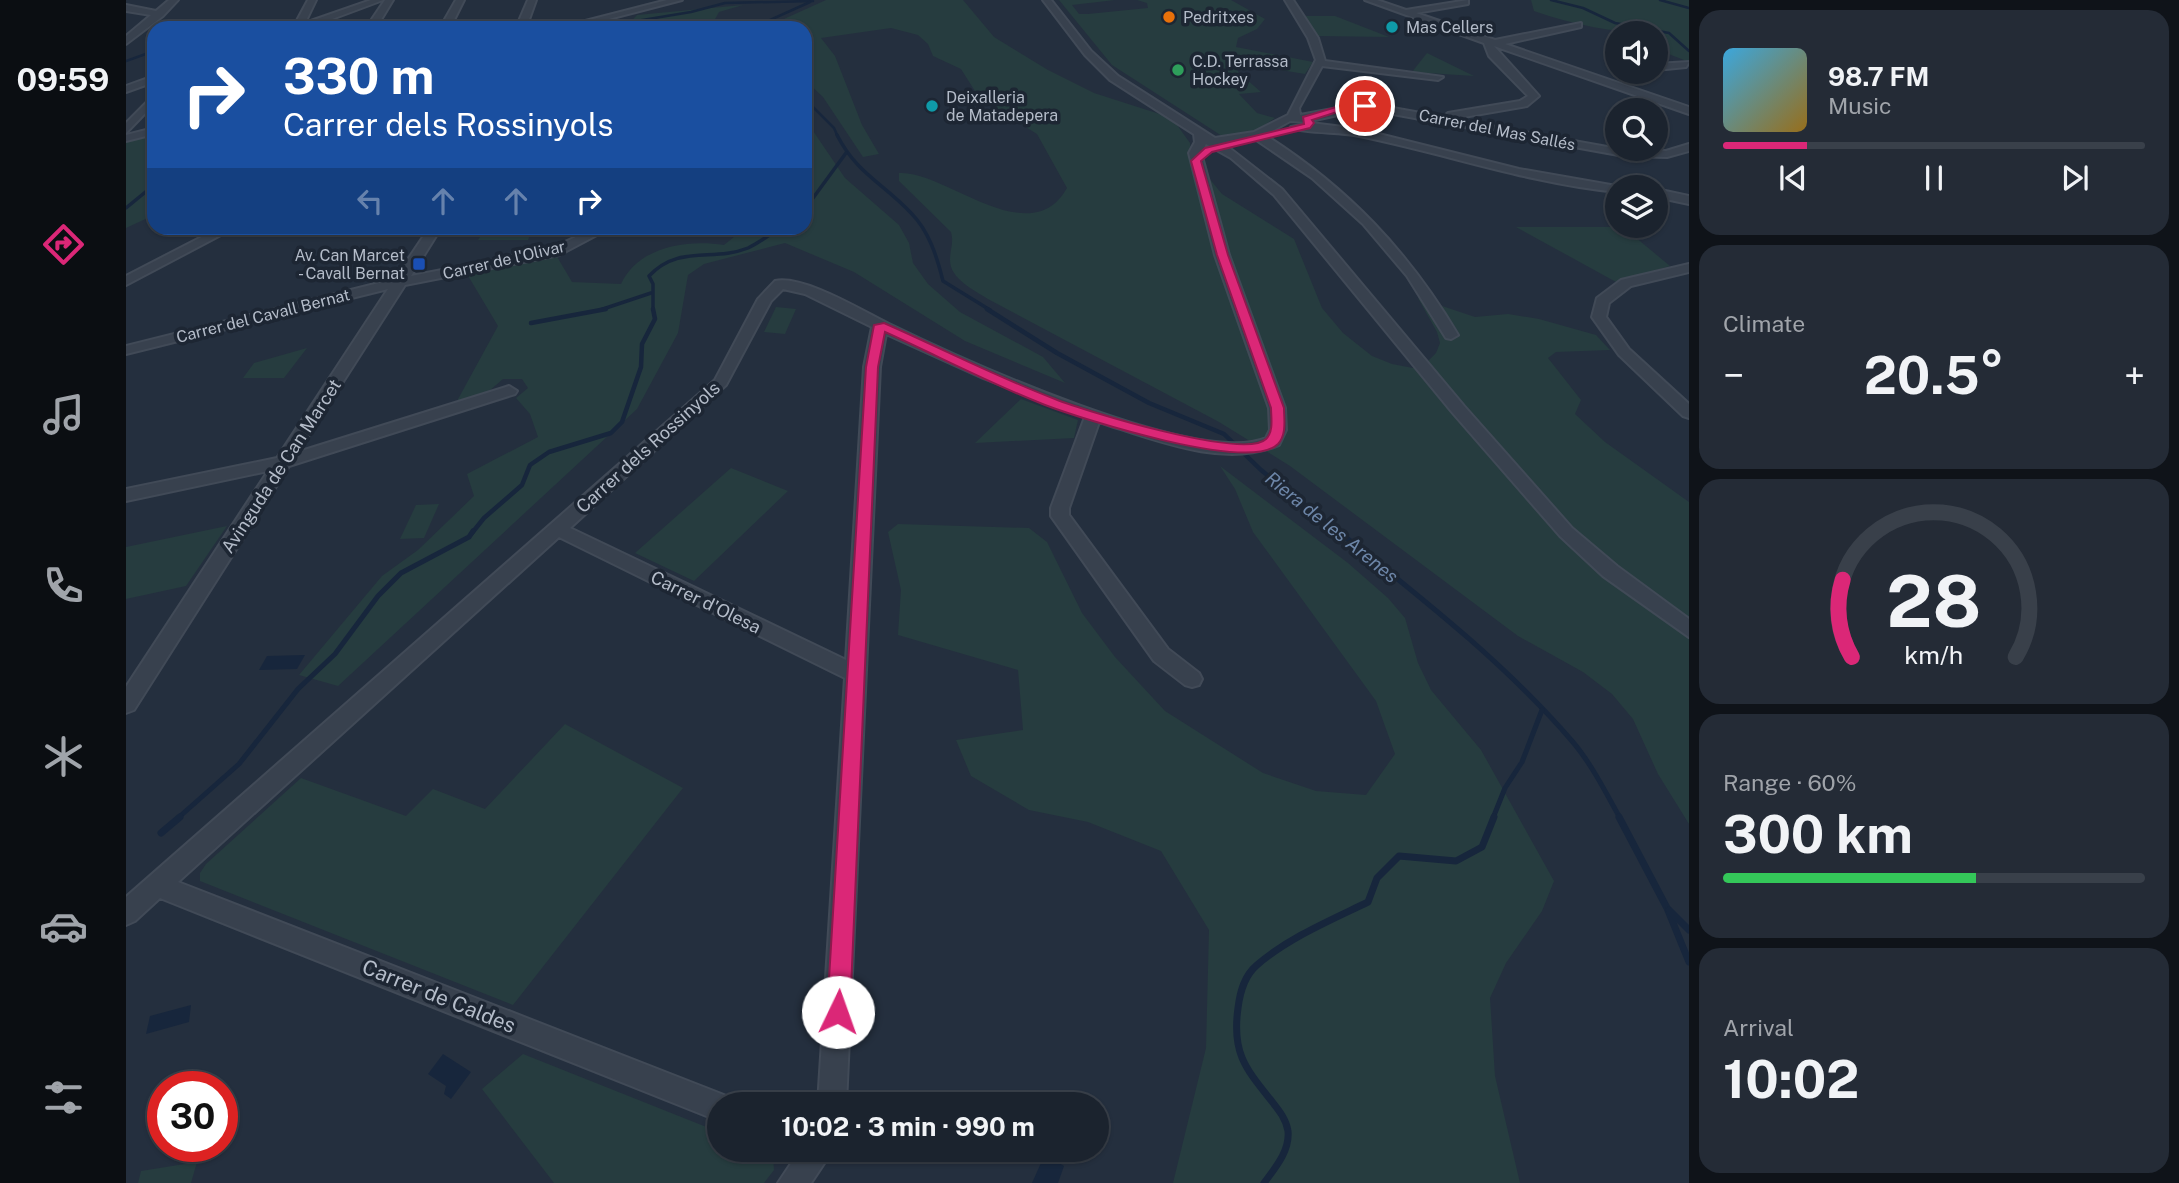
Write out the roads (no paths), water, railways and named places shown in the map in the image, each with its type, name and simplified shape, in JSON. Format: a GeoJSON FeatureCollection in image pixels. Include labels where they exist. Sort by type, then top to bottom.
{"type":"FeatureCollection","features":[{"type":"Feature","properties":{"kind":"street"},"geometry":{"type":"LineString","coordinates":[[151,21],[174,0]]}},
{"type":"Feature","properties":{"kind":"street"},"geometry":{"type":"LineString","coordinates":[[302,21],[312,0]]}},
{"type":"Feature","properties":{"kind":"street"},"geometry":{"type":"LineString","coordinates":[[319,21],[379,0]]}},
{"type":"Feature","properties":{"kind":"street"},"geometry":{"type":"LineString","coordinates":[[376,21],[389,0]]}},
{"type":"Feature","properties":{"kind":"street"},"geometry":{"type":"LineString","coordinates":[[449,21],[460,0]]}},
{"type":"Feature","properties":{"kind":"street"},"geometry":{"type":"LineString","coordinates":[[524,21],[532,0]]}},
{"type":"Feature","properties":{"kind":"street"},"geometry":{"type":"LineString","coordinates":[[1047,0],[1099,65],[1223,148],[1278,192],[1466,419],[1566,532],[1610,571],[1689,629]]}},
{"type":"Feature","properties":{"kind":"street"},"geometry":{"type":"LineString","coordinates":[[1289,0],[1313,38],[1320,63],[1292,113],[1299,122],[1378,138],[1533,178],[1605,187]]}},
{"type":"Feature","properties":{"kind":"street"},"geometry":{"type":"LineString","coordinates":[[1369,0],[1689,111]]}},
{"type":"Feature","properties":{"kind":"street"},"geometry":{"type":"LineString","coordinates":[[583,21],[603,14],[673,1]]}},
{"type":"Feature","properties":{"kind":"street"},"geometry":{"type":"LineString","coordinates":[[1407,13],[1465,2]]}},
{"type":"Feature","properties":{"kind":"street"},"geometry":{"type":"LineString","coordinates":[[126,8],[160,14]]}},
{"type":"Feature","properties":{"kind":"street"},"geometry":{"type":"LineString","coordinates":[[126,41],[147,24]]}},
{"type":"Feature","properties":{"kind":"street"},"geometry":{"type":"LineString","coordinates":[[1436,118],[1531,100],[1534,96],[1531,90],[1487,48],[1492,43],[1578,25]]}},
{"type":"Feature","properties":{"kind":"street"},"geometry":{"type":"LineString","coordinates":[[1320,63],[1438,77]]}},
{"type":"Feature","properties":{"kind":"street"},"geometry":{"type":"LineString","coordinates":[[1668,66],[1686,64]]}},
{"type":"Feature","properties":{"kind":"street"},"geometry":{"type":"LineString","coordinates":[[1581,74],[1605,72]]}},
{"type":"Feature","properties":{"kind":"street"},"geometry":{"type":"LineString","coordinates":[[126,89],[147,82]]}},
{"type":"Feature","properties":{"kind":"street"},"geometry":{"type":"LineString","coordinates":[[126,130],[147,106]]}},
{"type":"Feature","properties":{"kind":"street","name":"Carrer del Mas Sallés"},"geometry":{"type":"LineString","coordinates":[[1223,148],[1336,110],[1365,106],[1624,153],[1667,154],[1689,147]]}},
{"type":"Feature","properties":{"kind":"street","name":"Carrer dels Rossinyols"},"geometry":{"type":"LineString","coordinates":[[126,913],[721,382],[765,299],[777,285],[787,283],[810,290],[880,325],[1048,401],[1093,417],[1198,444],[1240,450],[1263,447],[1273,441],[1278,430],[1275,397],[1222,255],[1200,153],[1202,138],[1199,132]]}},
{"type":"Feature","properties":{"kind":"street"},"geometry":{"type":"LineString","coordinates":[[126,138],[147,133]]}},
{"type":"Feature","properties":{"kind":"street"},"geometry":{"type":"LineString","coordinates":[[1259,136],[1318,175],[1356,206],[1419,281],[1451,335]]}},
{"type":"Feature","properties":{"kind":"street"},"geometry":{"type":"LineString","coordinates":[[1200,153],[1223,148]]}},
{"type":"Feature","properties":{"kind":"street"},"geometry":{"type":"LineString","coordinates":[[1200,153],[1223,148]]}},
{"type":"Feature","properties":{"kind":"street"},"geometry":{"type":"LineString","coordinates":[[1668,196],[1689,200]]}},
{"type":"Feature","properties":{"kind":"street"},"geometry":{"type":"LineString","coordinates":[[126,281],[215,235]]}},
{"type":"Feature","properties":{"kind":"street","name":"Avinguda de Can Marcet"},"geometry":{"type":"LineString","coordinates":[[126,705],[430,235]]}},
{"type":"Feature","properties":{"kind":"street","name":"Carrer de l'Olivar"},"geometry":{"type":"LineString","coordinates":[[400,282],[554,252],[589,235]]}},
{"type":"Feature","properties":{"kind":"street"},"geometry":{"type":"LineString","coordinates":[[1689,268],[1626,283],[1602,301],[1599,317],[1624,352],[1689,413]]}},
{"type":"Feature","properties":{"kind":"street","name":"Carrer del Cavall Bernat"},"geometry":{"type":"LineString","coordinates":[[126,351],[400,282]]}},
{"type":"Feature","properties":{"kind":"street"},"geometry":{"type":"LineString","coordinates":[[833,1092],[872,367],[880,325]]}},
{"type":"Feature","properties":{"kind":"street"},"geometry":{"type":"LineString","coordinates":[[126,495],[285,462],[509,391]]}},
{"type":"Feature","properties":{"kind":"street"},"geometry":{"type":"LineString","coordinates":[[1093,417],[1060,516],[1161,654],[1192,679]]}},
{"type":"Feature","properties":{"kind":"street","name":"Carrer d'Olesa"},"geometry":{"type":"LineString","coordinates":[[557,529],[855,674]]}},
{"type":"Feature","properties":{"kind":"street","name":"Carrer dels Rossinyols"},"geometry":{"type":"LineString","coordinates":[[126,895],[158,886]]}},
{"type":"Feature","properties":{"kind":"street","name":"Carrer de Caldes"},"geometry":{"type":"LineString","coordinates":[[158,886],[707,1102]]}},
{"type":"Feature","properties":{"kind":"street"},"geometry":{"type":"LineString","coordinates":[[793,1183],[809,1162]]}},
{"type":"Feature","properties":{"kind":"water"},"geometry":{"type":"Polygon","coordinates":[[[305,655],[297,669],[259,670],[267,656],[305,655]]]}},
{"type":"Feature","properties":{"kind":"water"},"geometry":{"type":"Polygon","coordinates":[[[191,1005],[189,1022],[146,1034],[150,1016],[191,1005]]]}},
{"type":"Feature","properties":{"kind":"water"},"geometry":{"type":"Polygon","coordinates":[[[443,1054],[471,1072],[451,1099],[444,1094],[446,1086],[428,1074],[443,1054]]]}},
{"type":"Feature","properties":{"kind":"water"},"geometry":{"type":"Polygon","coordinates":[[[1041,1162],[1058,1162],[1064,1166],[1058,1183],[1032,1183],[1041,1162]]]}},
{"type":"Feature","properties":{"kind":"waterway"},"geometry":{"type":"LineString","coordinates":[[1551,0],[1583,8],[1615,23],[1669,33],[1689,51]]}},
{"type":"Feature","properties":{"kind":"waterway"},"geometry":{"type":"LineString","coordinates":[[1660,0],[1689,8]]}},
{"type":"Feature","properties":{"kind":"waterway"},"geometry":{"type":"LineString","coordinates":[[636,21],[725,3],[813,1]]}},
{"type":"Feature","properties":{"kind":"waterway","name":"Riera de les Arenes"},"geometry":{"type":"LineString","coordinates":[[768,21],[810,2]]}},
{"type":"Feature","properties":{"kind":"waterway"},"geometry":{"type":"LineString","coordinates":[[126,61],[147,54]]}},
{"type":"Feature","properties":{"kind":"waterway","name":"Riera de les Arenes"},"geometry":{"type":"LineString","coordinates":[[812,106],[834,128],[837,136]]}},
{"type":"Feature","properties":{"kind":"waterway","name":"Riera de les Arenes"},"geometry":{"type":"LineString","coordinates":[[837,136],[862,169],[901,203],[923,228],[943,281],[990,310]]}},
{"type":"Feature","properties":{"kind":"waterway"},"geometry":{"type":"LineString","coordinates":[[812,199],[846,153]]}},
{"type":"Feature","properties":{"kind":"waterway"},"geometry":{"type":"LineString","coordinates":[[126,208],[147,191]]}},
{"type":"Feature","properties":{"kind":"waterway"},"geometry":{"type":"LineString","coordinates":[[653,309],[653,284],[649,276],[660,266],[684,257],[735,252],[748,248],[769,235]]}},
{"type":"Feature","properties":{"kind":"waterway"},"geometry":{"type":"LineString","coordinates":[[600,310],[651,293]]}},
{"type":"Feature","properties":{"kind":"waterway"},"geometry":{"type":"LineString","coordinates":[[531,323],[606,309]]}},
{"type":"Feature","properties":{"kind":"waterway"},"geometry":{"type":"LineString","coordinates":[[472,533],[484,518],[522,485],[530,465],[549,452],[611,433],[622,422],[641,367],[642,344],[655,319],[653,309]]}},
{"type":"Feature","properties":{"kind":"waterway","name":"Riera de les Arenes"},"geometry":{"type":"LineString","coordinates":[[987,309],[1057,353],[1149,403],[1224,434],[1261,470],[1340,533]]}},
{"type":"Feature","properties":{"kind":"waterway"},"geometry":{"type":"LineString","coordinates":[[178,818],[239,764],[298,689],[335,654],[378,596],[401,573],[469,537],[473,531]]}},
{"type":"Feature","properties":{"kind":"waterway","name":"Riera de les Arenes"},"geometry":{"type":"LineString","coordinates":[[1338,531],[1460,631],[1546,712],[1586,759],[1620,818]]}},
{"type":"Feature","properties":{"kind":"waterway"},"geometry":{"type":"LineString","coordinates":[[1493,818],[1505,788],[1522,762],[1542,710]]}},
{"type":"Feature","properties":{"kind":"waterway"},"geometry":{"type":"LineString","coordinates":[[161,833],[180,817]]}},
{"type":"Feature","properties":{"kind":"waterway"},"geometry":{"type":"LineString","coordinates":[[1264,1183],[1284,1152],[1288,1131],[1281,1114],[1247,1067],[1239,1047],[1238,1008],[1241,990],[1249,974],[1269,955],[1296,938],[1368,902],[1377,878],[1399,856],[1456,861],[1482,847],[1494,817]]}},
{"type":"Feature","properties":{"kind":"waterway","name":"Riera de les Arenes"},"geometry":{"type":"LineString","coordinates":[[1619,817],[1667,908],[1689,962]]}},
{"type":"Feature","properties":{"kind":"waterway"},"geometry":{"type":"LineString","coordinates":[[1669,910],[1689,930]]}},
{"type":"Feature","properties":{"kind":"place","name":"Pedritxes"},"geometry":{"type":"Point","coordinates":[1169,17]}},
{"type":"Feature","properties":{"kind":"place","name":"Mas Cellers"},"geometry":{"type":"Point","coordinates":[1392,27]}},
{"type":"Feature","properties":{"kind":"place","name":"C.D. Terrassa Hockey"},"geometry":{"type":"Point","coordinates":[1178,70]}},
{"type":"Feature","properties":{"kind":"place","name":"Deixalleria de Matadepera"},"geometry":{"type":"Point","coordinates":[932,106]}},
{"type":"Feature","properties":{"kind":"place","name":"Av. Can Marcet - Cavall Bernat"},"geometry":{"type":"Point","coordinates":[419,264]}}]}
